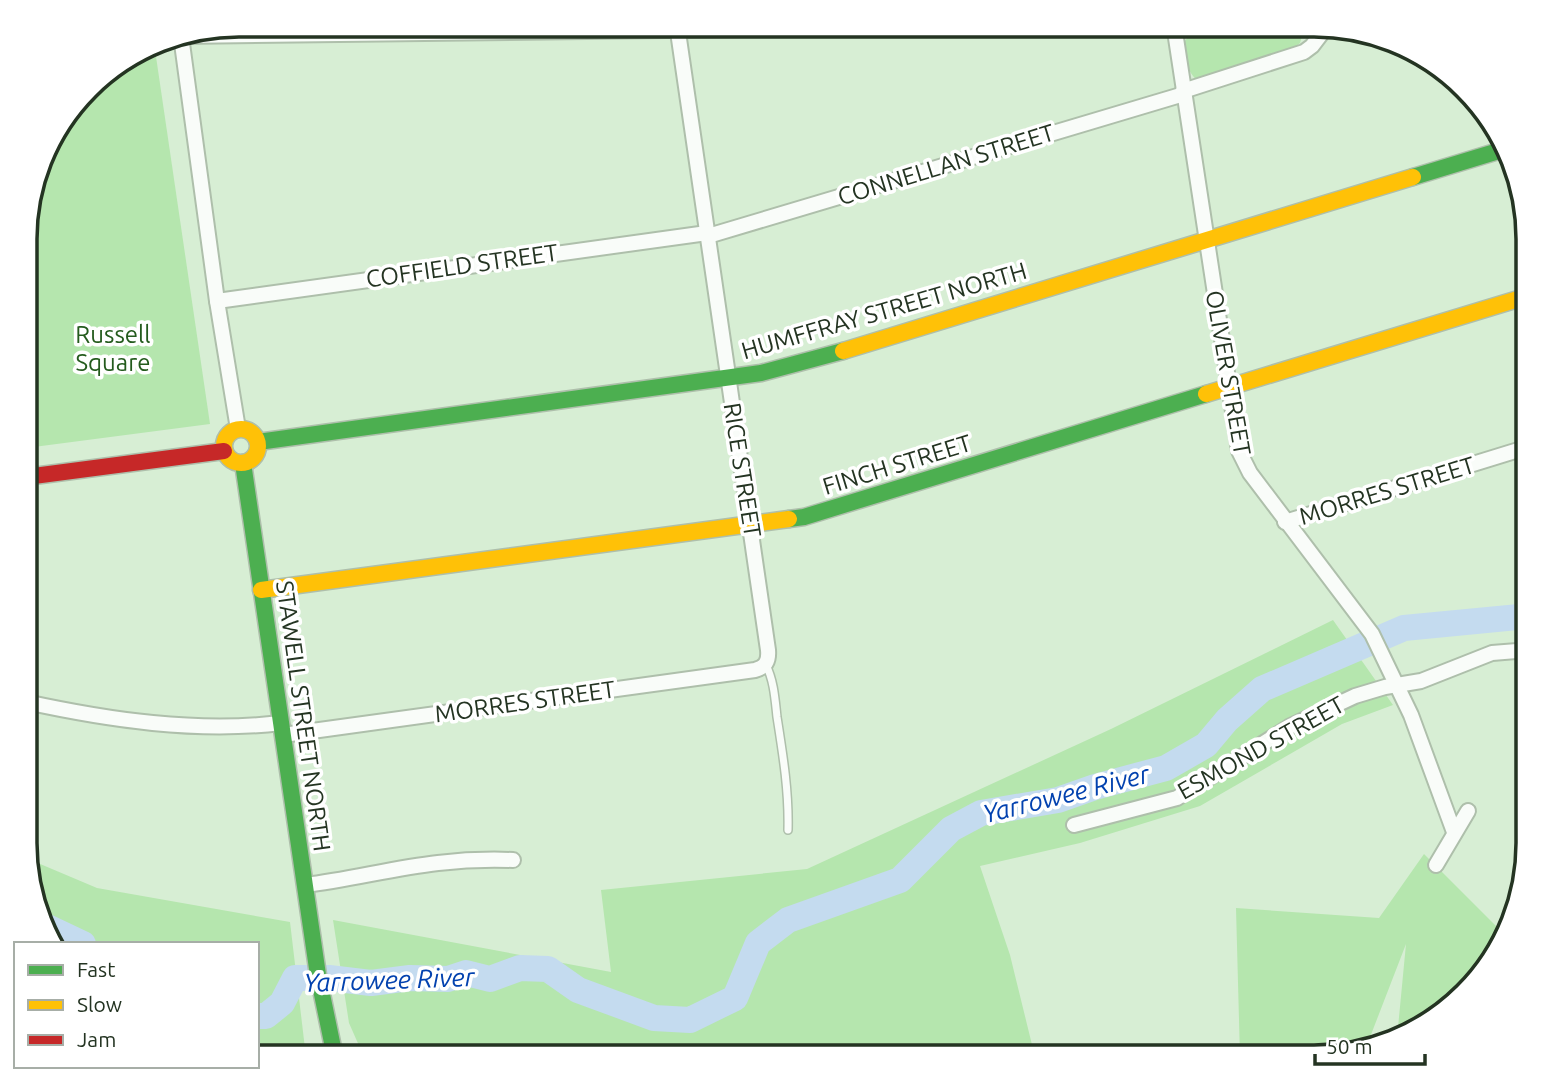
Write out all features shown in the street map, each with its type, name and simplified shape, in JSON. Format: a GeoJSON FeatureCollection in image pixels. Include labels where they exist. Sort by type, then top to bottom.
{"type":"FeatureCollection","features":[{"type":"Feature","properties":{"kind":"street","name":"RICE STREET"},"geometry":{"type":"LineString","coordinates":[[678,37],[768,650],[765,665]]}},
{"type":"Feature","properties":{"kind":"street","name":"OLIVER STREET"},"geometry":{"type":"LineString","coordinates":[[1176,37],[1236,440],[1243,462],[1285,522],[1353,606],[1372,634],[1398,685],[1454,832]]}},
{"type":"Feature","properties":{"kind":"street","name":"CONNELLAN STREET"},"geometry":{"type":"LineString","coordinates":[[707,234],[1183,93],[1304,52],[1319,37]]}},
{"type":"Feature","properties":{"kind":"street"},"geometry":{"type":"LineString","coordinates":[[182,45],[237,429]]}},
{"type":"Feature","properties":{"kind":"street","name":"HUMFFRAY STREET NORTH"},"geometry":{"type":"LineString","coordinates":[[258,442],[728,379],[796,365],[1496,152]]}},
{"type":"Feature","properties":{"kind":"street","name":"COFFIELD STREET"},"geometry":{"type":"LineString","coordinates":[[217,301],[707,234]]}},
{"type":"Feature","properties":{"kind":"street","name":"FINCH STREET"},"geometry":{"type":"LineString","coordinates":[[261,590],[804,517],[1516,300]]}},
{"type":"Feature","properties":{"kind":"street"},"geometry":{"type":"LineString","coordinates":[[237,429],[251,432],[258,442],[255,456],[243,463],[232,460],[224,451],[225,439],[237,429]]}},
{"type":"Feature","properties":{"kind":"street"},"geometry":{"type":"LineString","coordinates":[[37,476],[224,451]]}},
{"type":"Feature","properties":{"kind":"street","name":"MORRES STREET"},"geometry":{"type":"LineString","coordinates":[[1285,522],[1516,451]]}},
{"type":"Feature","properties":{"kind":"street","name":"STAWELL STREET NORTH"},"geometry":{"type":"LineString","coordinates":[[243,463],[317,969],[332,1045]]}},
{"type":"Feature","properties":{"kind":"street","name":"ESMOND STREET"},"geometry":{"type":"LineString","coordinates":[[1074,825],[1177,798],[1289,727],[1355,696],[1421,681],[1492,653],[1516,651]]}},
{"type":"Feature","properties":{"kind":"street","name":"MORRES STREET"},"geometry":{"type":"LineString","coordinates":[[37,704],[195,727],[282,729],[746,671],[765,665]]}},
{"type":"Feature","properties":{"kind":"street"},"geometry":{"type":"LineString","coordinates":[[1436,865],[1468,811]]}},
{"type":"Feature","properties":{"kind":"street"},"geometry":{"type":"LineString","coordinates":[[305,885],[342,881],[440,862],[470,859],[513,860]]}},
{"type":"Feature","properties":{"kind":"lane","name":"RICE STREET"},"geometry":{"type":"LineString","coordinates":[[765,665],[772,681],[780,735],[788,802],[788,830]]}},
{"type":"Feature","properties":{"kind":"green space"},"geometry":{"type":"Polygon","coordinates":[[[1188,37],[1302,37],[1295,47],[1196,79],[1188,67],[1185,41],[1188,37]]]}},
{"type":"Feature","properties":{"kind":"green space","name":"Russell Square"},"geometry":{"type":"Polygon","coordinates":[[[156,55],[210,424],[37,447],[37,238],[38,212],[47,174],[64,138],[78,116],[96,96],[116,78],[156,55]]]}},
{"type":"Feature","properties":{"kind":"green space"},"geometry":{"type":"Polygon","coordinates":[[[1333,620],[1393,705],[1342,724],[1200,806],[1080,843],[980,866],[1010,955],[1032,1045],[359,1045],[349,1023],[333,920],[611,972],[601,890],[807,869],[1111,729],[1333,620]]]}},
{"type":"Feature","properties":{"kind":"green space"},"geometry":{"type":"Polygon","coordinates":[[[1424,854],[1498,928],[1475,966],[1457,986],[1437,1004],[1404,1024],[1398,1027],[1406,944],[1370,1037],[1328,1045],[1240,1045],[1236,908],[1379,918],[1424,854]]]}},
{"type":"Feature","properties":{"kind":"green space"},"geometry":{"type":"Polygon","coordinates":[[[38,863],[97,888],[290,922],[305,1045],[259,1045],[259,942],[63,942],[47,908],[38,863]]]}},
{"type":"Feature","properties":{"kind":"waterway","name":"Yarrowee River"},"geometry":{"type":"LineString","coordinates":[[259,1016],[266,1016],[282,1003],[295,978],[329,978],[371,983],[410,978],[448,979],[466,973],[490,979],[520,968],[548,969],[578,990],[654,1018],[690,1020],[735,998],[758,943],[788,920],[900,880],[951,829],[981,813],[1058,800],[1166,768],[1206,745],[1227,720],[1262,689],[1404,628],[1516,617]]}},
{"type":"Feature","properties":{"kind":"waterway","name":"Yarrowee River"},"geometry":{"type":"LineString","coordinates":[[58,932],[79,942]]}},
{"type":"Feature","properties":{"kind":"traffic: fast"},"geometry":{"type":"LineString","coordinates":[[1413,177],[1496,152]]}},
{"type":"Feature","properties":{"kind":"traffic: fast"},"geometry":{"type":"LineString","coordinates":[[258,442],[761,373],[843,351]]}},
{"type":"Feature","properties":{"kind":"traffic: fast"},"geometry":{"type":"LineString","coordinates":[[789,519],[804,517],[1206,394]]}},
{"type":"Feature","properties":{"kind":"traffic: fast"},"geometry":{"type":"LineString","coordinates":[[243,463],[318,975],[333,1045]]}},
{"type":"Feature","properties":{"kind":"traffic: slow"},"geometry":{"type":"LineString","coordinates":[[843,351],[1413,177]]}},
{"type":"Feature","properties":{"kind":"traffic: slow"},"geometry":{"type":"LineString","coordinates":[[1206,394],[1516,300]]}},
{"type":"Feature","properties":{"kind":"traffic: slow"},"geometry":{"type":"LineString","coordinates":[[241,429],[253,434],[258,446],[253,458],[241,463],[229,458],[224,446],[229,434],[241,429]]}},
{"type":"Feature","properties":{"kind":"traffic: slow"},"geometry":{"type":"LineString","coordinates":[[261,590],[789,519]]}},
{"type":"Feature","properties":{"kind":"traffic: jam"},"geometry":{"type":"LineString","coordinates":[[37,476],[224,451]]}}]}
